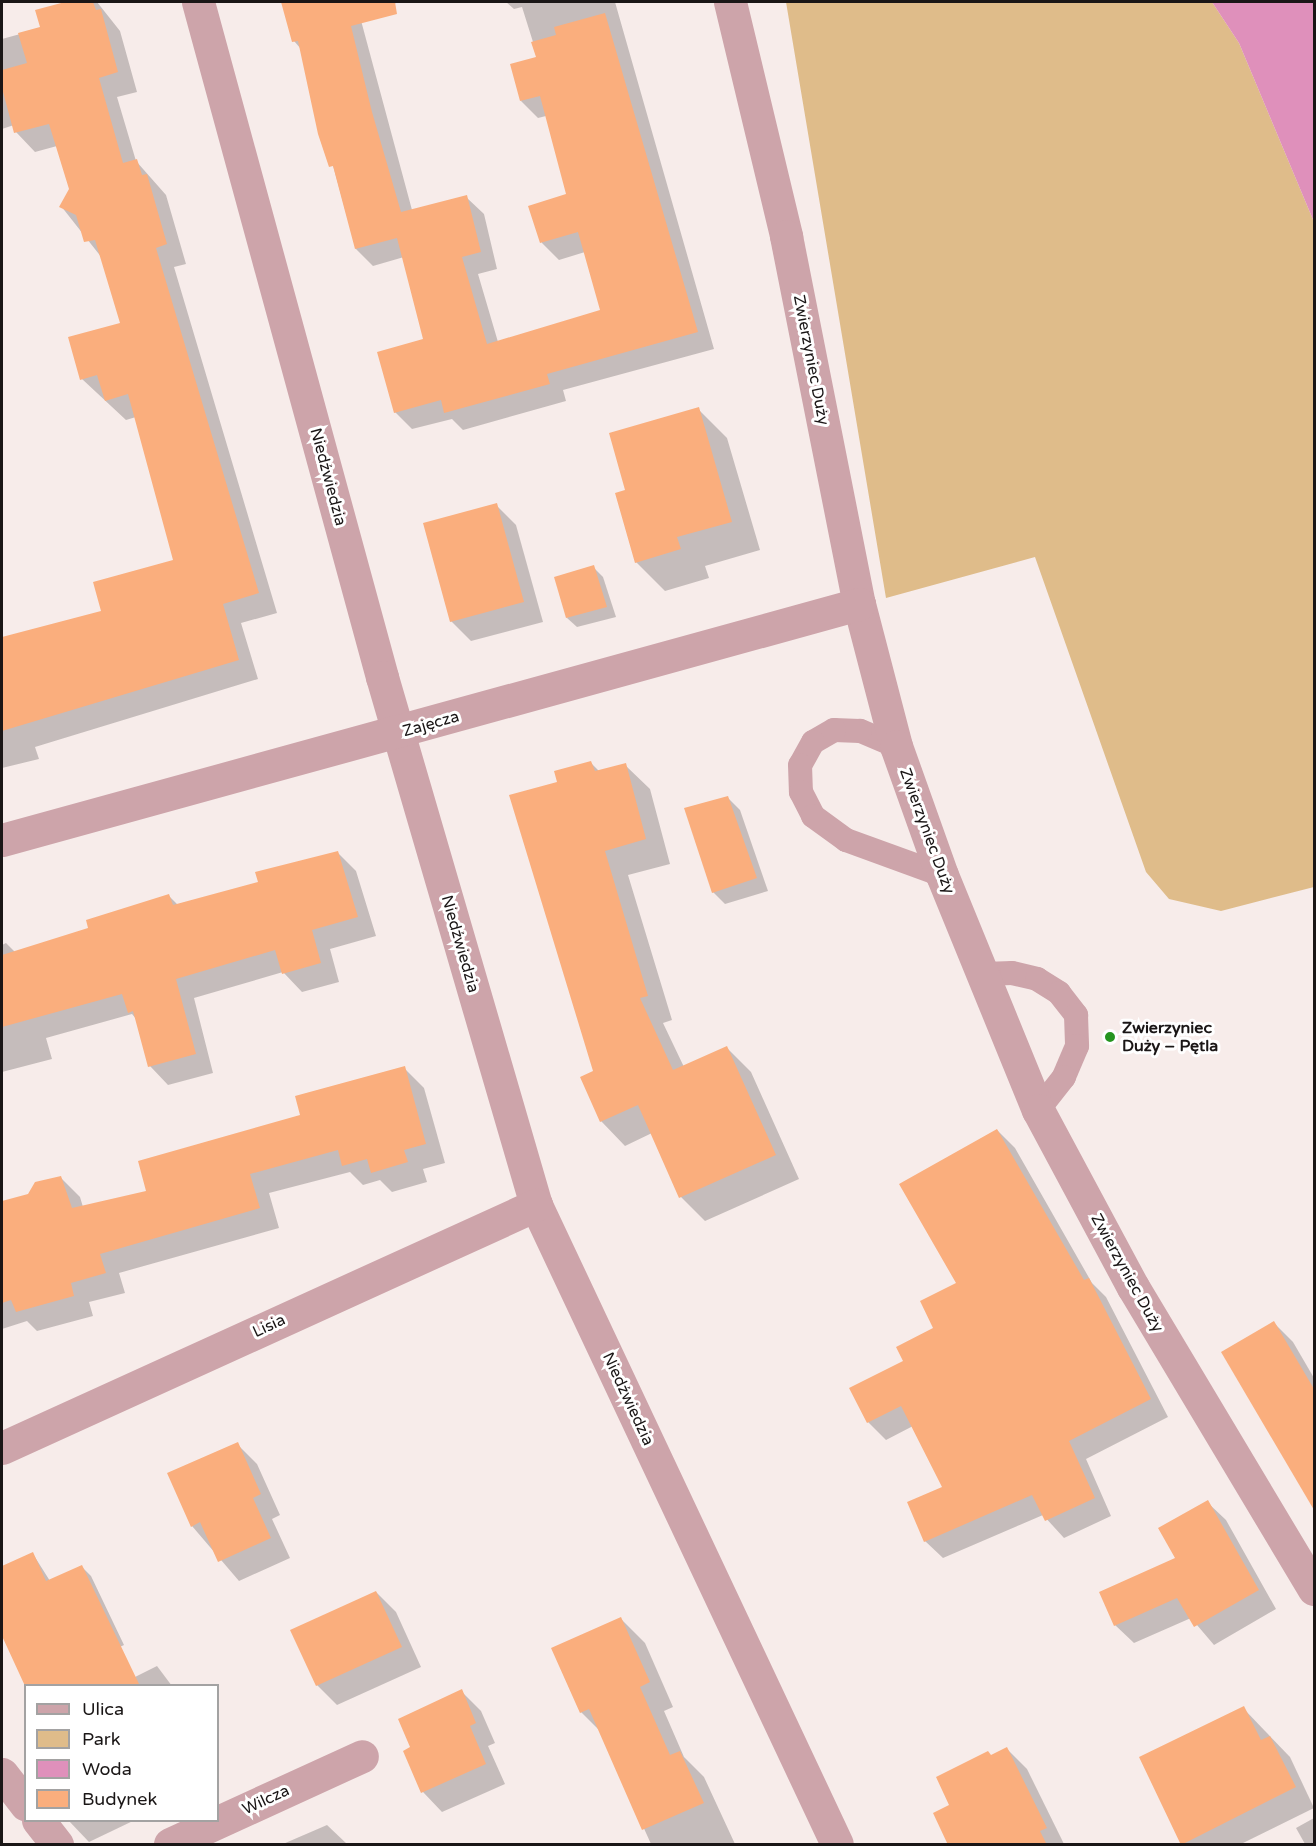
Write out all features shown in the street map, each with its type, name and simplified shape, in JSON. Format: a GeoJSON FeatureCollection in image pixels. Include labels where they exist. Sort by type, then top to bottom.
{"type":"FeatureCollection","features":[{"type":"Feature","properties":{"kind":"street","name":"Niedźwiedzia"},"geometry":{"type":"LineString","coordinates":[[198,2],[399,733],[536,1205],[837,1845]]}},
{"type":"Feature","properties":{"kind":"street","name":"Zwierzyniec Duży"},"geometry":{"type":"LineString","coordinates":[[730,2],[786,236],[859,604],[896,746],[942,875],[1038,1110],[1132,1287],[1314,1589]]}},
{"type":"Feature","properties":{"kind":"street","name":"Zajęcza"},"geometry":{"type":"LineString","coordinates":[[2,840],[399,733],[859,604]]}},
{"type":"Feature","properties":{"kind":"street","name":"Lisia"},"geometry":{"type":"LineString","coordinates":[[2,1448],[536,1205]]}},
{"type":"Feature","properties":{"kind":"street","name":"Wilcza"},"geometry":{"type":"LineString","coordinates":[[170,1845],[362,1756]]}},
{"type":"Feature","properties":{"kind":"street"},"geometry":{"type":"LineString","coordinates":[[2,1774],[24,1802]]}},
{"type":"Feature","properties":{"kind":"street"},"geometry":{"type":"LineString","coordinates":[[39,1822],[57,1845]]}},
{"type":"Feature","properties":{"kind":"lane"},"geometry":{"type":"LineString","coordinates":[[896,746],[860,731],[834,730],[813,742],[800,765],[801,792],[813,816],[846,840],[942,875]]}},
{"type":"Feature","properties":{"kind":"lane"},"geometry":{"type":"LineString","coordinates":[[984,974],[1012,973],[1037,979],[1059,993],[1076,1015],[1077,1046],[1064,1077],[1038,1110]]}},
{"type":"Feature","properties":{"kind":"green space"},"geometry":{"type":"Polygon","coordinates":[[[786,2],[1212,2],[1239,43],[1314,222],[1314,887],[1221,911],[1169,899],[1146,872],[1035,557],[886,598],[786,2]]]}},
{"type":"Feature","properties":{"kind":"water"},"geometry":{"type":"Polygon","coordinates":[[[1212,2],[1314,2],[1314,222],[1239,43],[1212,2]]]}},
{"type":"Feature","properties":{"kind":"building"},"geometry":{"type":"Polygon","coordinates":[[[65,2],[93,2],[96,10],[101,9],[118,72],[99,78],[123,163],[137,159],[142,175],[147,174],[167,244],[156,248],[259,593],[223,604],[239,660],[2,731],[2,637],[101,611],[93,582],[173,560],[128,394],[105,401],[97,375],[80,380],[68,337],[120,323],[95,240],[84,242],[76,215],[59,207],[69,189],[49,124],[14,133],[2,88],[2,70],[27,63],[18,33],[40,27],[35,10],[65,2]]]}},
{"type":"Feature","properties":{"kind":"building"},"geometry":{"type":"Polygon","coordinates":[[[281,2],[395,2],[397,14],[351,26],[372,112],[401,212],[467,195],[481,252],[462,257],[487,344],[600,310],[578,232],[540,243],[528,206],[566,194],[540,96],[520,101],[510,64],[536,57],[531,42],[556,35],[554,27],[605,13],[698,332],[547,374],[550,384],[444,413],[441,400],[394,413],[377,352],[423,339],[397,238],[355,249],[333,166],[329,167],[318,134],[298,41],[292,42],[281,2]]]}},
{"type":"Feature","properties":{"kind":"building"},"geometry":{"type":"Polygon","coordinates":[[[699,407],[732,522],[677,537],[681,549],[635,563],[615,493],[625,490],[609,433],[699,407]]]}},
{"type":"Feature","properties":{"kind":"building"},"geometry":{"type":"Polygon","coordinates":[[[497,503],[524,602],[450,622],[423,523],[497,503]]]}},
{"type":"Feature","properties":{"kind":"building"},"geometry":{"type":"Polygon","coordinates":[[[594,565],[607,607],[566,618],[554,577],[594,565]]]}},
{"type":"Feature","properties":{"kind":"building"},"geometry":{"type":"Polygon","coordinates":[[[591,761],[595,771],[626,763],[646,839],[605,851],[648,996],[640,998],[673,1070],[727,1046],[776,1155],[679,1198],[638,1105],[600,1122],[580,1077],[593,1071],[509,795],[557,782],[554,771],[591,761]]]}},
{"type":"Feature","properties":{"kind":"building"},"geometry":{"type":"Polygon","coordinates":[[[728,796],[757,878],[712,893],[684,808],[728,796]]]}},
{"type":"Feature","properties":{"kind":"building"},"geometry":{"type":"Polygon","coordinates":[[[338,851],[358,917],[312,930],[321,963],[282,974],[275,950],[176,979],[196,1054],[148,1067],[133,1011],[128,1013],[122,994],[2,1027],[2,955],[88,928],[86,920],[169,894],[173,905],[258,882],[255,872],[338,851]]]}},
{"type":"Feature","properties":{"kind":"building"},"geometry":{"type":"Polygon","coordinates":[[[405,1066],[426,1144],[404,1150],[408,1162],[371,1173],[367,1159],[342,1166],[338,1150],[250,1174],[260,1208],[100,1254],[106,1273],[71,1283],[74,1296],[16,1312],[11,1300],[2,1303],[2,1201],[28,1194],[35,1182],[61,1176],[72,1208],[146,1191],[138,1161],[300,1115],[295,1096],[405,1066]]]}},
{"type":"Feature","properties":{"kind":"building"},"geometry":{"type":"Polygon","coordinates":[[[997,1129],[1084,1280],[1089,1278],[1151,1399],[1069,1441],[1095,1498],[1045,1521],[1032,1495],[924,1542],[907,1502],[942,1487],[901,1406],[867,1423],[849,1388],[903,1361],[896,1347],[933,1328],[920,1301],[956,1283],[899,1184],[997,1129]]]}},
{"type":"Feature","properties":{"kind":"building"},"geometry":{"type":"Polygon","coordinates":[[[1274,1321],[1314,1389],[1314,1510],[1221,1352],[1274,1321]]]}},
{"type":"Feature","properties":{"kind":"building"},"geometry":{"type":"Polygon","coordinates":[[[238,1442],[261,1494],[253,1498],[271,1538],[218,1562],[200,1522],[191,1527],[167,1473],[238,1442]]]}},
{"type":"Feature","properties":{"kind":"building"},"geometry":{"type":"Polygon","coordinates":[[[1208,1500],[1259,1590],[1194,1627],[1177,1598],[1114,1626],[1099,1592],[1175,1558],[1158,1528],[1208,1500]]]}},
{"type":"Feature","properties":{"kind":"building"},"geometry":{"type":"Polygon","coordinates":[[[33,1552],[46,1581],[82,1565],[139,1684],[24,1684],[2,1636],[2,1566],[33,1552]]]}},
{"type":"Feature","properties":{"kind":"building"},"geometry":{"type":"Polygon","coordinates":[[[376,1591],[402,1647],[316,1686],[290,1630],[376,1591]]]}},
{"type":"Feature","properties":{"kind":"building"},"geometry":{"type":"Polygon","coordinates":[[[621,1617],[650,1682],[640,1687],[670,1755],[680,1751],[704,1803],[642,1830],[589,1709],[580,1713],[551,1648],[621,1617]]]}},
{"type":"Feature","properties":{"kind":"building"},"geometry":{"type":"Polygon","coordinates":[[[462,1689],[476,1723],[470,1726],[486,1764],[421,1793],[403,1751],[410,1747],[398,1719],[462,1689]]]}},
{"type":"Feature","properties":{"kind":"building"},"geometry":{"type":"Polygon","coordinates":[[[1244,1706],[1261,1740],[1270,1736],[1296,1787],[1181,1845],[1139,1757],[1244,1706]]]}},
{"type":"Feature","properties":{"kind":"building"},"geometry":{"type":"Polygon","coordinates":[[[1007,1747],[1047,1828],[1040,1831],[1047,1845],[948,1845],[933,1813],[949,1805],[936,1777],[988,1751],[991,1755],[1007,1747]]]}},
{"type":"Feature","properties":{"kind":"place","name":"Zwierzyniec Duży – Pętla"},"geometry":{"type":"Point","coordinates":[1110,1037]}}]}
